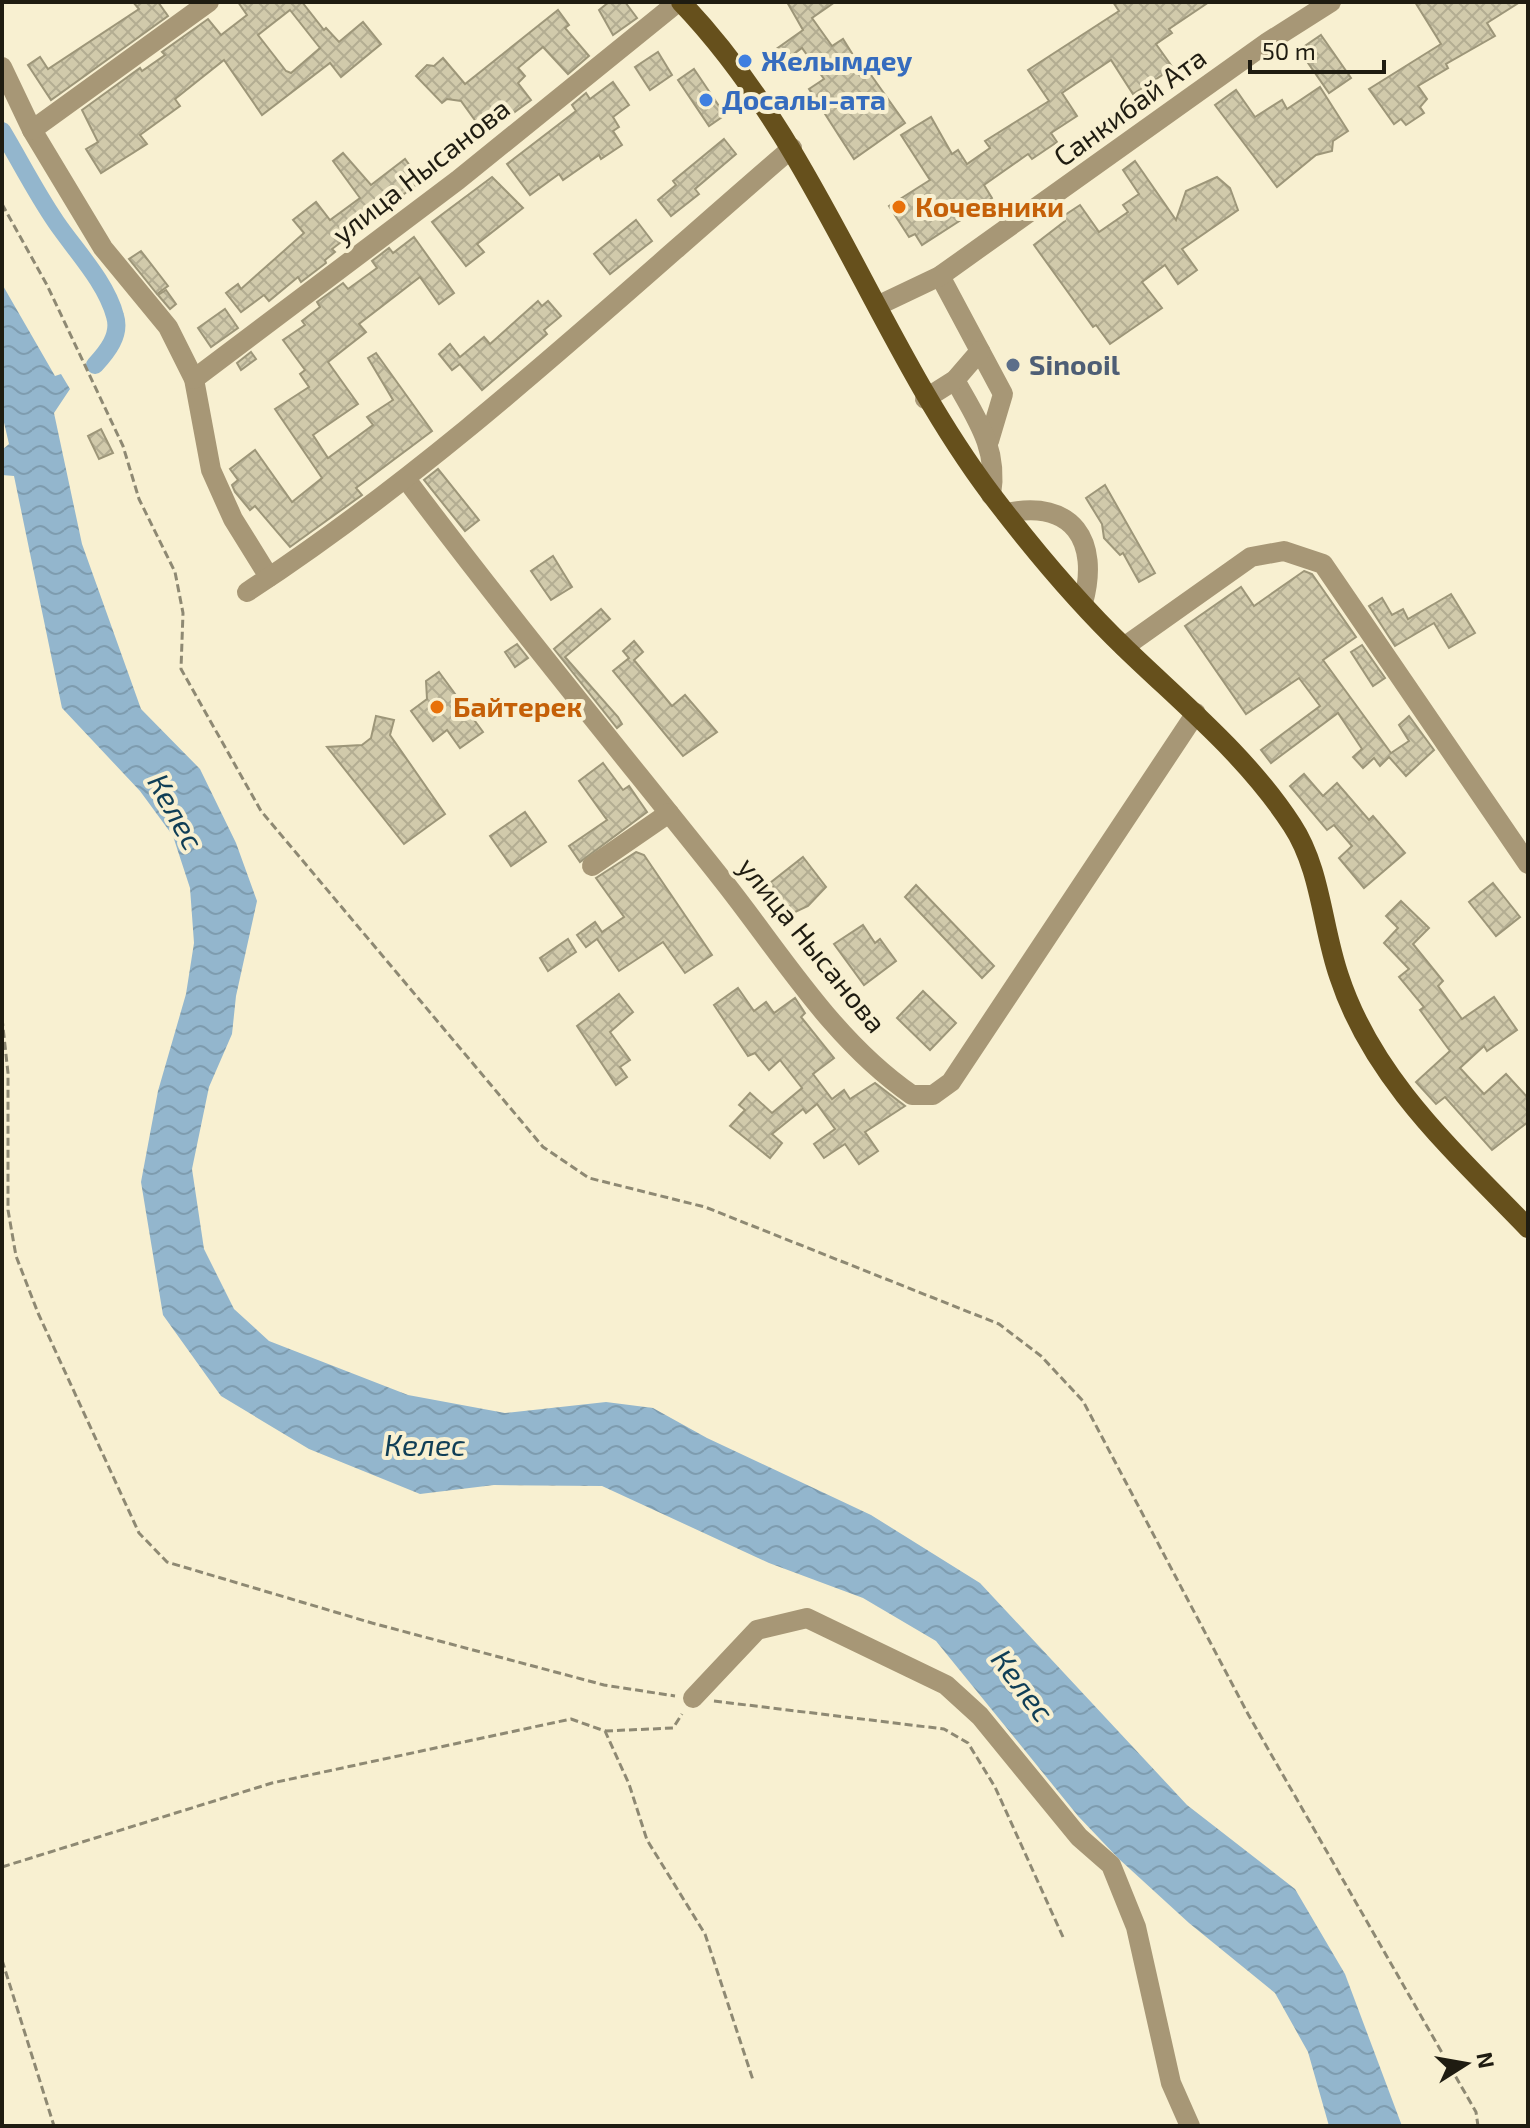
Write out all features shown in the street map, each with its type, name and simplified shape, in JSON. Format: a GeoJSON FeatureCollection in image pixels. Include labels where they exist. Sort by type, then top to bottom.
{"type":"FeatureCollection","features":[{"type":"Feature","properties":{"kind":"main road"},"geometry":{"type":"LineString","coordinates":[[679,2],[749,83],[792,148],[879,305],[925,399],[991,495],[1124,647],[1196,713],[1266,788],[1295,829],[1314,878],[1339,977],[1368,1043],[1406,1101],[1528,1228]]}},
{"type":"Feature","properties":{"kind":"street"},"geometry":{"type":"LineString","coordinates":[[32,130],[209,2]]}},
{"type":"Feature","properties":{"kind":"street","name":"улица Нысанова"},"geometry":{"type":"LineString","coordinates":[[194,379],[458,180],[679,2]]}},
{"type":"Feature","properties":{"kind":"street","name":"Санкибай Ата"},"geometry":{"type":"LineString","coordinates":[[879,305],[940,276],[1268,42],[1331,2]]}},
{"type":"Feature","properties":{"kind":"street"},"geometry":{"type":"LineString","coordinates":[[2,67],[32,130],[103,248],[168,327],[194,379],[211,470],[233,519],[269,577]]}},
{"type":"Feature","properties":{"kind":"street"},"geometry":{"type":"LineString","coordinates":[[247,592],[307,554],[406,479],[792,148]]}},
{"type":"Feature","properties":{"kind":"street"},"geometry":{"type":"LineString","coordinates":[[940,276],[1003,394],[989,441]]}},
{"type":"Feature","properties":{"kind":"street"},"geometry":{"type":"LineString","coordinates":[[925,399],[955,380],[980,351]]}},
{"type":"Feature","properties":{"kind":"street"},"geometry":{"type":"LineString","coordinates":[[955,380],[989,441],[995,471],[991,495]]}},
{"type":"Feature","properties":{"kind":"street","name":"улица Нысанова"},"geometry":{"type":"LineString","coordinates":[[406,479],[517,628],[669,813],[837,1027],[903,1088],[922,1097],[933,1095],[951,1082],[1196,713]]}},
{"type":"Feature","properties":{"kind":"street"},"geometry":{"type":"LineString","coordinates":[[1006,513],[1031,507],[1050,510],[1063,515],[1076,530],[1089,572],[1083,603]]}},
{"type":"Feature","properties":{"kind":"street"},"geometry":{"type":"LineString","coordinates":[[1124,647],[1251,557],[1284,551],[1323,564],[1528,864]]}},
{"type":"Feature","properties":{"kind":"street"},"geometry":{"type":"LineString","coordinates":[[592,866],[669,813]]}},
{"type":"Feature","properties":{"kind":"street"},"geometry":{"type":"LineString","coordinates":[[693,1698],[757,1630],[807,1618],[946,1685],[980,1716],[1079,1837],[1111,1865],[1136,1927],[1171,2083],[1190,2126]]}},
{"type":"Feature","properties":{"kind":"path"},"geometry":{"type":"LineString","coordinates":[[2,204],[47,285],[123,446],[139,499],[175,572],[183,613],[181,669],[261,811],[543,1147],[589,1178],[705,1207],[999,1324],[1041,1356],[1083,1401],[1248,1714],[1476,2112],[1478,2126]]}},
{"type":"Feature","properties":{"kind":"path"},"geometry":{"type":"LineString","coordinates":[[2,1018],[8,1073],[8,1210],[16,1256],[38,1313],[139,1533],[167,1562],[372,1623],[604,1685],[944,1729],[968,1743],[995,1787],[1063,1937]]}},
{"type":"Feature","properties":{"kind":"path"},"geometry":{"type":"LineString","coordinates":[[2,1867],[272,1783],[571,1719],[605,1731],[673,1728],[693,1698]]}},
{"type":"Feature","properties":{"kind":"path"},"geometry":{"type":"LineString","coordinates":[[605,1731],[629,1784],[647,1840],[705,1934],[753,2080]]}},
{"type":"Feature","properties":{"kind":"path"},"geometry":{"type":"LineString","coordinates":[[2,1960],[54,2126]]}},
{"type":"Feature","properties":{"kind":"water","name":"Келес"},"geometry":{"type":"Polygon","coordinates":[[[2,284],[55,376],[61,374],[70,389],[54,413],[82,544],[141,709],[200,769],[236,843],[257,901],[236,996],[232,1034],[209,1087],[192,1169],[204,1249],[234,1309],[269,1341],[408,1395],[505,1413],[606,1402],[653,1408],[707,1438],[871,1515],[980,1583],[1187,1805],[1295,1889],[1345,1974],[1402,2126],[1329,2126],[1308,2052],[1275,1993],[1189,1923],[1119,1859],[1078,1816],[936,1641],[863,1598],[769,1563],[602,1486],[494,1485],[420,1494],[309,1449],[221,1396],[163,1315],[141,1182],[158,1091],[186,994],[194,943],[190,888],[173,836],[140,791],[62,708],[14,476],[2,475],[2,450],[9,444],[2,414],[2,284]]]}},
{"type":"Feature","properties":{"kind":"building"},"geometry":{"type":"Polygon","coordinates":[[[133,2],[158,2],[168,16],[51,100],[28,65],[40,57],[48,69],[139,9],[133,2]]]}},
{"type":"Feature","properties":{"kind":"building"},"geometry":{"type":"Polygon","coordinates":[[[238,2],[302,2],[324,30],[326,28],[339,42],[363,22],[381,44],[341,77],[330,63],[262,115],[224,60],[175,99],[180,106],[140,135],[147,144],[101,173],[86,149],[98,142],[82,110],[140,68],[142,71],[165,55],[162,52],[208,19],[221,35],[247,15],[238,2]],[[290,10],[258,35],[286,71],[291,73],[320,48],[290,10]]]}},
{"type":"Feature","properties":{"kind":"building"},"geometry":{"type":"Polygon","coordinates":[[[609,2],[625,2],[637,18],[613,35],[599,10],[609,2]]]}},
{"type":"Feature","properties":{"kind":"building"},"geometry":{"type":"Polygon","coordinates":[[[787,2],[835,2],[812,18],[832,46],[843,39],[863,71],[866,68],[905,123],[854,159],[809,89],[824,79],[802,48],[780,64],[772,52],[803,30],[787,2]]]}},
{"type":"Feature","properties":{"kind":"building"},"geometry":{"type":"Polygon","coordinates":[[[1113,2],[1209,2],[1169,29],[1172,33],[1156,44],[1173,68],[1133,94],[1111,60],[1062,93],[1077,116],[1051,133],[1057,142],[1032,159],[1028,154],[984,185],[992,198],[922,245],[915,234],[909,237],[889,206],[930,180],[901,135],[931,117],[952,154],[958,150],[967,164],[990,148],[985,141],[1049,101],[1028,70],[1119,11],[1113,2]]]}},
{"type":"Feature","properties":{"kind":"building"},"geometry":{"type":"Polygon","coordinates":[[[1415,2],[1520,2],[1487,23],[1495,36],[1446,64],[1448,68],[1418,86],[1427,99],[1420,107],[1424,113],[1406,125],[1401,119],[1394,124],[1369,89],[1441,44],[1415,2]]]}},
{"type":"Feature","properties":{"kind":"building"},"geometry":{"type":"Polygon","coordinates":[[[558,10],[569,25],[565,28],[589,56],[568,74],[543,47],[518,68],[525,76],[518,83],[531,100],[485,134],[461,101],[447,99],[442,103],[416,76],[427,65],[434,66],[443,58],[465,84],[558,10]]]}},
{"type":"Feature","properties":{"kind":"building"},"geometry":{"type":"Polygon","coordinates":[[[1321,35],[1351,78],[1329,93],[1299,50],[1321,35]]]}},
{"type":"Feature","properties":{"kind":"building"},"geometry":{"type":"Polygon","coordinates":[[[658,52],[672,75],[650,90],[635,67],[658,52]]]}},
{"type":"Feature","properties":{"kind":"building"},"geometry":{"type":"Polygon","coordinates":[[[694,69],[725,115],[709,126],[678,80],[694,69]]]}},
{"type":"Feature","properties":{"kind":"building"},"geometry":{"type":"Polygon","coordinates":[[[613,82],[629,105],[613,117],[619,127],[613,131],[622,145],[601,159],[599,155],[563,180],[559,174],[530,195],[507,164],[576,111],[572,105],[586,93],[590,99],[613,82]]]}},
{"type":"Feature","properties":{"kind":"building"},"geometry":{"type":"Polygon","coordinates":[[[1320,87],[1348,131],[1333,141],[1332,151],[1316,155],[1277,187],[1215,105],[1236,90],[1255,117],[1282,100],[1287,109],[1320,87]]]}},
{"type":"Feature","properties":{"kind":"building"},"geometry":{"type":"Polygon","coordinates":[[[724,139],[736,154],[695,189],[699,194],[671,216],[658,200],[676,185],[673,181],[724,139]]]}},
{"type":"Feature","properties":{"kind":"building"},"geometry":{"type":"Polygon","coordinates":[[[343,153],[371,185],[405,159],[421,181],[332,249],[335,252],[325,260],[326,263],[301,282],[298,277],[269,301],[264,295],[241,312],[226,293],[238,284],[241,289],[304,233],[293,220],[316,202],[330,220],[360,198],[333,161],[343,153]]]}},
{"type":"Feature","properties":{"kind":"building"},"geometry":{"type":"Polygon","coordinates":[[[1135,161],[1176,220],[1186,191],[1217,177],[1230,188],[1238,210],[1182,249],[1197,270],[1178,284],[1165,265],[1142,282],[1162,308],[1110,344],[1096,325],[1093,327],[1034,245],[1065,221],[1062,217],[1080,205],[1099,232],[1128,212],[1123,205],[1139,194],[1123,170],[1135,161]]]}},
{"type":"Feature","properties":{"kind":"building"},"geometry":{"type":"Polygon","coordinates":[[[492,177],[523,208],[477,244],[484,252],[466,266],[432,222],[492,177]]]}},
{"type":"Feature","properties":{"kind":"building"},"geometry":{"type":"Polygon","coordinates":[[[636,220],[652,241],[610,274],[594,254],[636,220]]]}},
{"type":"Feature","properties":{"kind":"building"},"geometry":{"type":"Polygon","coordinates":[[[414,237],[454,293],[439,304],[420,277],[359,324],[366,332],[328,362],[358,404],[313,435],[328,458],[373,425],[367,417],[393,400],[368,358],[376,353],[432,431],[356,488],[362,495],[290,547],[255,506],[250,510],[235,492],[232,485],[238,480],[230,469],[255,450],[292,502],[322,478],[275,409],[309,387],[300,374],[305,370],[283,340],[305,325],[302,321],[320,307],[317,302],[343,283],[348,289],[377,268],[372,261],[389,248],[393,253],[414,237]]]}},
{"type":"Feature","properties":{"kind":"building"},"geometry":{"type":"Polygon","coordinates":[[[141,251],[168,286],[157,294],[129,259],[141,251]]]}},
{"type":"Feature","properties":{"kind":"building"},"geometry":{"type":"Polygon","coordinates":[[[166,290],[176,304],[170,309],[158,295],[166,290]]]}},
{"type":"Feature","properties":{"kind":"building"},"geometry":{"type":"Polygon","coordinates":[[[538,301],[542,306],[548,301],[561,316],[544,330],[547,334],[482,390],[460,364],[452,370],[439,354],[450,344],[460,357],[484,337],[490,344],[538,301]]]}},
{"type":"Feature","properties":{"kind":"building"},"geometry":{"type":"Polygon","coordinates":[[[225,309],[238,328],[211,347],[198,328],[225,309]]]}},
{"type":"Feature","properties":{"kind":"building"},"geometry":{"type":"Polygon","coordinates":[[[251,352],[256,359],[241,370],[237,363],[251,352]]]}},
{"type":"Feature","properties":{"kind":"building"},"geometry":{"type":"Polygon","coordinates":[[[101,429],[113,453],[99,459],[88,436],[101,429]]]}},
{"type":"Feature","properties":{"kind":"building"},"geometry":{"type":"Polygon","coordinates":[[[438,469],[479,520],[465,531],[424,480],[438,469]]]}},
{"type":"Feature","properties":{"kind":"building"},"geometry":{"type":"Polygon","coordinates":[[[1105,485],[1155,573],[1139,582],[1123,553],[1120,555],[1104,538],[1102,524],[1086,498],[1105,485]]]}},
{"type":"Feature","properties":{"kind":"building"},"geometry":{"type":"Polygon","coordinates":[[[553,556],[572,587],[551,600],[531,571],[553,556]]]}},
{"type":"Feature","properties":{"kind":"building"},"geometry":{"type":"Polygon","coordinates":[[[1304,571],[1312,574],[1356,637],[1323,660],[1391,753],[1409,741],[1399,725],[1409,716],[1434,750],[1406,776],[1389,757],[1380,766],[1374,758],[1363,768],[1353,757],[1362,749],[1338,713],[1271,763],[1261,750],[1320,706],[1299,678],[1246,714],[1185,626],[1241,587],[1254,606],[1304,571]]]}},
{"type":"Feature","properties":{"kind":"building"},"geometry":{"type":"Polygon","coordinates":[[[1451,594],[1475,633],[1449,648],[1434,623],[1395,646],[1369,606],[1382,598],[1392,615],[1403,609],[1408,619],[1451,594]]]}},
{"type":"Feature","properties":{"kind":"building"},"geometry":{"type":"Polygon","coordinates":[[[601,609],[610,619],[565,657],[618,717],[622,724],[617,728],[554,649],[601,609]]]}},
{"type":"Feature","properties":{"kind":"building"},"geometry":{"type":"Polygon","coordinates":[[[634,641],[643,652],[634,660],[672,706],[685,695],[717,732],[683,756],[613,671],[629,658],[623,651],[634,641]]]}},
{"type":"Feature","properties":{"kind":"building"},"geometry":{"type":"Polygon","coordinates":[[[517,644],[528,658],[515,667],[505,652],[517,644]]]}},
{"type":"Feature","properties":{"kind":"building"},"geometry":{"type":"Polygon","coordinates":[[[1362,645],[1385,678],[1373,686],[1351,652],[1362,645]]]}},
{"type":"Feature","properties":{"kind":"building"},"geometry":{"type":"Polygon","coordinates":[[[439,672],[483,732],[460,748],[447,730],[433,741],[411,711],[427,699],[426,681],[439,672]]]}},
{"type":"Feature","properties":{"kind":"building"},"geometry":{"type":"Polygon","coordinates":[[[376,716],[394,720],[390,735],[445,814],[404,844],[327,747],[362,745],[371,738],[376,716]]]}},
{"type":"Feature","properties":{"kind":"building"},"geometry":{"type":"Polygon","coordinates":[[[603,763],[623,790],[629,786],[647,812],[580,862],[569,846],[607,820],[579,781],[603,763]]]}},
{"type":"Feature","properties":{"kind":"building"},"geometry":{"type":"Polygon","coordinates":[[[1304,774],[1323,796],[1337,783],[1369,820],[1373,816],[1405,853],[1364,888],[1339,858],[1352,846],[1334,825],[1327,830],[1290,786],[1304,774]]]}},
{"type":"Feature","properties":{"kind":"building"},"geometry":{"type":"Polygon","coordinates":[[[525,812],[546,842],[511,866],[490,836],[525,812]]]}},
{"type":"Feature","properties":{"kind":"building"},"geometry":{"type":"Polygon","coordinates":[[[636,852],[644,855],[712,955],[685,973],[663,942],[619,971],[597,939],[586,947],[577,935],[595,922],[602,932],[624,917],[596,878],[636,852]]]}},
{"type":"Feature","properties":{"kind":"building"},"geometry":{"type":"Polygon","coordinates":[[[803,857],[826,887],[808,906],[793,913],[770,883],[803,857]]]}},
{"type":"Feature","properties":{"kind":"building"},"geometry":{"type":"Polygon","coordinates":[[[1493,883],[1520,917],[1496,936],[1469,902],[1493,883]]]}},
{"type":"Feature","properties":{"kind":"building"},"geometry":{"type":"Polygon","coordinates":[[[916,885],[994,966],[982,978],[905,897],[916,885]]]}},
{"type":"Feature","properties":{"kind":"building"},"geometry":{"type":"Polygon","coordinates":[[[1401,901],[1429,928],[1413,944],[1443,981],[1438,986],[1462,1019],[1494,997],[1517,1030],[1487,1051],[1484,1046],[1460,1068],[1484,1094],[1506,1074],[1528,1098],[1528,1122],[1492,1150],[1445,1097],[1436,1104],[1416,1082],[1450,1051],[1420,1010],[1424,1007],[1399,977],[1409,969],[1384,943],[1398,928],[1386,916],[1401,901]]]}},
{"type":"Feature","properties":{"kind":"building"},"geometry":{"type":"Polygon","coordinates":[[[863,925],[875,943],[880,939],[896,961],[864,985],[834,944],[863,925]]]}},
{"type":"Feature","properties":{"kind":"building"},"geometry":{"type":"Polygon","coordinates":[[[568,939],[576,952],[548,971],[540,958],[568,939]]]}},
{"type":"Feature","properties":{"kind":"building"},"geometry":{"type":"Polygon","coordinates":[[[738,988],[754,1011],[766,1002],[774,1013],[795,998],[805,1013],[801,1017],[834,1058],[813,1074],[832,1099],[844,1090],[850,1099],[875,1083],[905,1106],[865,1132],[878,1151],[859,1164],[845,1144],[824,1158],[814,1144],[835,1129],[817,1104],[806,1113],[803,1109],[772,1134],[782,1143],[770,1158],[730,1126],[745,1110],[739,1105],[750,1093],[772,1113],[802,1088],[780,1060],[769,1070],[755,1053],[748,1056],[714,1005],[738,988]]]}},
{"type":"Feature","properties":{"kind":"building"},"geometry":{"type":"Polygon","coordinates":[[[923,991],[956,1023],[930,1050],[897,1018],[923,991]]]}},
{"type":"Feature","properties":{"kind":"building"},"geometry":{"type":"Polygon","coordinates":[[[619,994],[633,1012],[610,1032],[630,1060],[620,1067],[627,1077],[616,1085],[577,1026],[619,994]]]}},
{"type":"Feature","properties":{"kind":"waterway"},"geometry":{"type":"LineString","coordinates":[[2,131],[49,211],[111,303],[116,330],[108,349],[95,365]]}},
{"type":"Feature","properties":{"kind":"place","name":"Желымдеу"},"geometry":{"type":"Point","coordinates":[745,61]}},
{"type":"Feature","properties":{"kind":"place","name":"Досалы-ата"},"geometry":{"type":"Point","coordinates":[706,100]}},
{"type":"Feature","properties":{"kind":"place","name":"Кочевники"},"geometry":{"type":"Point","coordinates":[899,207]}},
{"type":"Feature","properties":{"kind":"place","name":"Sinooil"},"geometry":{"type":"Point","coordinates":[1013,365]}},
{"type":"Feature","properties":{"kind":"place","name":"Байтерек"},"geometry":{"type":"Point","coordinates":[437,707]}}]}
